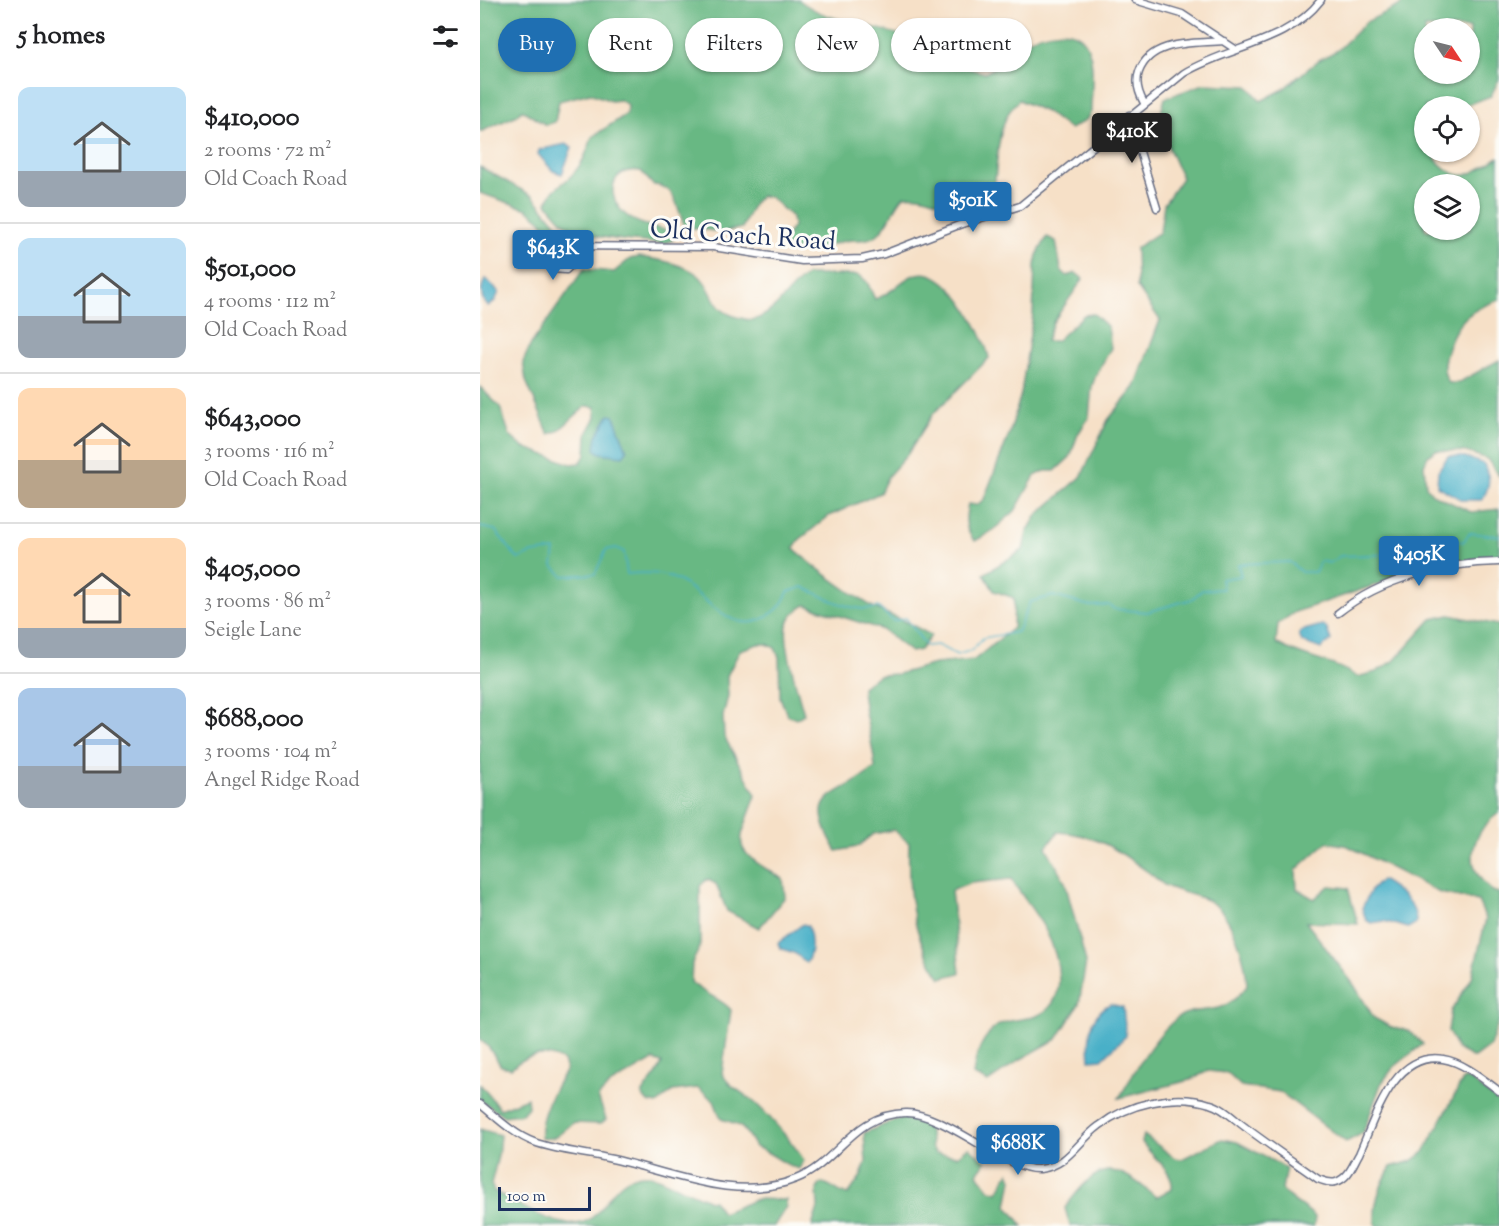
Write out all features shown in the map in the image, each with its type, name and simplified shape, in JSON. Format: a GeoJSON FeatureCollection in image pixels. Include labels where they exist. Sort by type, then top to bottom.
{"type":"FeatureCollection","features":[{"type":"Feature","properties":{"kind":"street"},"geometry":{"type":"LineString","coordinates":[[1136,0],[1182,14],[1235,49]]}},
{"type":"Feature","properties":{"kind":"street","name":"Old Coach Road"},"geometry":{"type":"LineString","coordinates":[[590,247],[566,270],[552,269],[545,256],[553,246],[713,247],[802,261],[831,262],[884,254],[959,225],[1020,206],[1143,103],[1191,69],[1235,49],[1285,32],[1306,17],[1321,0]]}},
{"type":"Feature","properties":{"kind":"street"},"geometry":{"type":"LineString","coordinates":[[1143,103],[1138,93],[1138,76],[1144,60],[1150,54],[1176,46],[1224,41]]}},
{"type":"Feature","properties":{"kind":"street"},"geometry":{"type":"LineString","coordinates":[[1130,115],[1156,208]]}},
{"type":"Feature","properties":{"kind":"street"},"geometry":{"type":"LineString","coordinates":[[1338,613],[1361,595],[1420,573],[1451,565],[1499,562]]}},
{"type":"Feature","properties":{"kind":"street"},"geometry":{"type":"LineString","coordinates":[[480,1104],[534,1142],[615,1160],[695,1182],[754,1188],[797,1178],[809,1172],[858,1129],[876,1118],[889,1114],[910,1113],[930,1118],[1021,1165],[1037,1169],[1057,1165],[1113,1115],[1157,1102],[1189,1100],[1213,1104],[1318,1179],[1329,1182],[1343,1178],[1350,1170],[1396,1078],[1410,1065],[1424,1059],[1453,1062],[1499,1091]]}},
{"type":"Feature","properties":{"kind":"green space"},"geometry":{"type":"Polygon","coordinates":[[[480,0],[799,0],[834,18],[795,18],[795,72],[879,72],[879,29],[891,32],[891,72],[1032,72],[1032,39],[1059,31],[1077,35],[1084,41],[1091,58],[1091,112],[1086,120],[1070,129],[1046,112],[1019,100],[1011,109],[998,147],[992,201],[969,209],[927,198],[904,196],[877,235],[869,239],[845,241],[806,251],[790,248],[782,243],[793,226],[792,217],[770,197],[761,196],[754,203],[742,228],[722,232],[685,227],[672,194],[661,186],[653,185],[641,171],[622,173],[617,178],[613,192],[615,200],[626,215],[647,225],[670,231],[673,240],[664,244],[623,240],[583,233],[567,225],[547,203],[549,198],[554,190],[579,166],[592,137],[627,114],[628,105],[620,100],[611,101],[590,93],[559,101],[555,122],[546,125],[522,110],[515,116],[480,132],[480,0]]]}},
{"type":"Feature","properties":{"kind":"green space"},"geometry":{"type":"Polygon","coordinates":[[[1404,0],[1499,0],[1499,79],[1491,96],[1480,100],[1480,96],[1414,96],[1414,162],[1438,162],[1455,174],[1414,174],[1414,240],[1480,240],[1480,174],[1468,174],[1499,157],[1499,300],[1472,312],[1459,324],[1450,341],[1444,368],[1449,383],[1458,383],[1499,360],[1499,476],[1487,459],[1466,452],[1436,450],[1428,456],[1424,465],[1426,486],[1432,494],[1471,512],[1499,509],[1499,556],[1432,566],[1295,612],[1278,624],[1276,643],[1296,653],[1348,671],[1357,677],[1376,672],[1394,661],[1432,619],[1450,615],[1499,625],[1499,813],[1478,836],[1473,855],[1477,874],[1490,889],[1499,893],[1499,1020],[1490,1046],[1474,1058],[1457,1049],[1448,1031],[1451,1011],[1472,978],[1486,919],[1478,901],[1440,893],[1348,846],[1327,842],[1296,870],[1297,889],[1314,899],[1329,886],[1348,888],[1358,924],[1306,922],[1354,985],[1374,1018],[1391,1027],[1409,1031],[1423,1044],[1393,1068],[1381,1084],[1363,1133],[1346,1142],[1280,1092],[1241,1086],[1227,1073],[1208,1071],[1190,1080],[1119,1098],[1152,1045],[1177,1018],[1190,1012],[1223,1006],[1244,990],[1247,986],[1243,957],[1228,921],[1211,902],[1166,886],[1106,844],[1072,833],[1058,832],[1046,847],[1065,882],[1086,962],[1079,1004],[1057,1039],[1021,1059],[988,1082],[973,1075],[980,1048],[997,1026],[1033,1017],[1045,1011],[1053,1002],[1058,991],[1059,979],[1055,952],[1045,929],[1011,879],[971,883],[951,891],[960,973],[941,978],[923,947],[913,914],[909,879],[909,843],[894,830],[873,834],[857,847],[837,851],[826,831],[822,817],[823,807],[828,799],[837,792],[875,768],[862,687],[879,675],[898,674],[935,664],[974,660],[1013,628],[1014,598],[994,591],[984,574],[1023,550],[1027,532],[1037,515],[1081,477],[1108,420],[1135,387],[1160,320],[1137,287],[1136,248],[1160,232],[1164,204],[1182,178],[1167,144],[1163,143],[1160,116],[1165,98],[1204,84],[1248,86],[1261,101],[1282,90],[1319,60],[1338,50],[1366,22],[1399,6],[1404,0]]]}},
{"type":"Feature","properties":{"kind":"green space"},"geometry":{"type":"Polygon","coordinates":[[[480,167],[533,196],[565,234],[597,243],[566,245],[553,238],[541,221],[527,209],[480,193],[480,167]]]}},
{"type":"Feature","properties":{"kind":"green space"},"geometry":{"type":"Polygon","coordinates":[[[1047,237],[1056,241],[1061,270],[1067,276],[1076,273],[1083,279],[1053,322],[1046,341],[1056,341],[1084,315],[1094,314],[1108,327],[1111,348],[1096,375],[1092,386],[1089,417],[1078,434],[1070,457],[1055,471],[1045,471],[1035,476],[1015,511],[992,531],[975,541],[966,524],[968,504],[977,505],[984,499],[1010,432],[1021,394],[1033,314],[1035,265],[1037,255],[1047,237]]]}},
{"type":"Feature","properties":{"kind":"green space"},"geometry":{"type":"Polygon","coordinates":[[[639,257],[691,270],[703,280],[723,310],[730,315],[750,320],[759,318],[773,309],[807,275],[859,275],[867,282],[875,299],[914,275],[926,274],[939,279],[962,302],[980,333],[989,358],[933,414],[907,455],[888,476],[880,493],[829,516],[799,540],[794,548],[819,570],[865,602],[931,636],[920,650],[911,652],[883,630],[806,605],[792,616],[786,634],[792,670],[804,714],[796,719],[787,715],[780,697],[779,657],[775,648],[767,644],[758,644],[740,650],[727,676],[728,696],[723,716],[724,736],[756,795],[742,836],[742,844],[745,852],[753,859],[783,879],[785,897],[759,928],[727,911],[716,884],[707,879],[700,886],[700,947],[692,963],[691,982],[731,1010],[722,1073],[731,1085],[755,1103],[787,1137],[804,1161],[799,1169],[755,1147],[742,1128],[721,1119],[714,1101],[698,1088],[673,1091],[657,1104],[648,1102],[642,1095],[662,1063],[653,1060],[611,1084],[598,1097],[606,1119],[601,1124],[573,1123],[555,1137],[541,1138],[545,1112],[552,1093],[566,1070],[563,1061],[542,1055],[529,1057],[511,1068],[501,1066],[488,1046],[480,1040],[480,387],[500,407],[510,436],[523,447],[571,464],[580,463],[586,455],[587,434],[596,417],[595,407],[586,406],[558,431],[549,434],[526,381],[523,362],[531,344],[584,269],[614,272],[630,259],[639,257]]]}},
{"type":"Feature","properties":{"kind":"green space"},"geometry":{"type":"Polygon","coordinates":[[[1464,1078],[1471,1080],[1499,1103],[1499,1226],[1376,1226],[1375,1210],[1378,1195],[1391,1167],[1412,1161],[1424,1152],[1464,1078]]]}},
{"type":"Feature","properties":{"kind":"green space"},"geometry":{"type":"Polygon","coordinates":[[[480,1084],[500,1109],[527,1098],[528,1107],[522,1114],[504,1116],[480,1100],[480,1084]]]}},
{"type":"Feature","properties":{"kind":"green space"},"geometry":{"type":"Polygon","coordinates":[[[901,1118],[915,1120],[928,1128],[931,1147],[936,1153],[957,1156],[969,1147],[986,1162],[977,1173],[990,1190],[998,1192],[1009,1172],[1012,1179],[1007,1206],[1023,1226],[812,1226],[818,1208],[817,1189],[821,1183],[848,1195],[861,1176],[866,1162],[864,1133],[901,1118]]]}},
{"type":"Feature","properties":{"kind":"green space"},"geometry":{"type":"Polygon","coordinates":[[[480,1129],[500,1135],[498,1156],[491,1184],[494,1191],[532,1212],[562,1223],[584,1222],[601,1208],[624,1181],[636,1176],[651,1175],[710,1201],[713,1200],[722,1213],[757,1199],[786,1200],[786,1207],[774,1226],[480,1226],[480,1129]]]}},
{"type":"Feature","properties":{"kind":"green space"},"geometry":{"type":"Polygon","coordinates":[[[1144,1135],[1175,1158],[1182,1159],[1222,1139],[1237,1142],[1286,1168],[1282,1189],[1315,1217],[1314,1226],[1070,1226],[1065,1208],[1077,1192],[1098,1174],[1108,1171],[1118,1172],[1129,1177],[1156,1197],[1172,1189],[1170,1175],[1142,1142],[1144,1135]]]}},
{"type":"Feature","properties":{"kind":"water"},"geometry":{"type":"Polygon","coordinates":[[[566,144],[572,147],[562,174],[553,171],[538,154],[539,150],[566,144]]]}},
{"type":"Feature","properties":{"kind":"water"},"geometry":{"type":"Polygon","coordinates":[[[486,279],[499,292],[495,301],[488,306],[483,300],[482,293],[486,279]]]}},
{"type":"Feature","properties":{"kind":"water"},"geometry":{"type":"Polygon","coordinates":[[[609,415],[614,416],[627,451],[623,456],[600,453],[595,449],[597,436],[609,415]]]}},
{"type":"Feature","properties":{"kind":"water"},"geometry":{"type":"Polygon","coordinates":[[[1448,456],[1465,457],[1484,464],[1489,482],[1482,500],[1462,500],[1437,486],[1438,471],[1448,456]]]}},
{"type":"Feature","properties":{"kind":"water"},"geometry":{"type":"Polygon","coordinates":[[[1322,625],[1326,627],[1331,640],[1321,649],[1302,642],[1299,635],[1301,631],[1322,625]]]}},
{"type":"Feature","properties":{"kind":"water"},"geometry":{"type":"Polygon","coordinates":[[[1381,880],[1399,892],[1409,903],[1416,923],[1408,928],[1384,921],[1371,923],[1366,920],[1362,908],[1371,890],[1381,880]]]}},
{"type":"Feature","properties":{"kind":"water"},"geometry":{"type":"Polygon","coordinates":[[[803,924],[808,926],[811,940],[810,955],[806,963],[796,954],[780,948],[778,943],[803,924]]]}},
{"type":"Feature","properties":{"kind":"water"},"geometry":{"type":"Polygon","coordinates":[[[1110,1004],[1123,1007],[1126,1036],[1102,1059],[1090,1060],[1091,1028],[1098,1014],[1110,1004]]]}},
{"type":"Feature","properties":{"kind":"waterway"},"geometry":{"type":"LineString","coordinates":[[480,527],[495,530],[518,559],[533,553],[555,550],[553,566],[563,576],[595,574],[606,550],[616,548],[624,552],[627,574],[668,576],[690,588],[720,612],[741,622],[752,622],[764,618],[778,608],[788,592],[803,587],[849,607],[859,609],[878,607],[893,621],[906,618],[926,646],[937,645],[957,655],[972,650],[983,638],[1017,632],[1030,602],[1053,596],[1090,606],[1109,605],[1114,609],[1147,612],[1192,599],[1202,590],[1223,589],[1221,579],[1241,576],[1238,564],[1290,562],[1301,572],[1315,572],[1320,561],[1330,563],[1340,556],[1401,554],[1415,547],[1452,540],[1463,542],[1470,533],[1499,536]]}}]}
